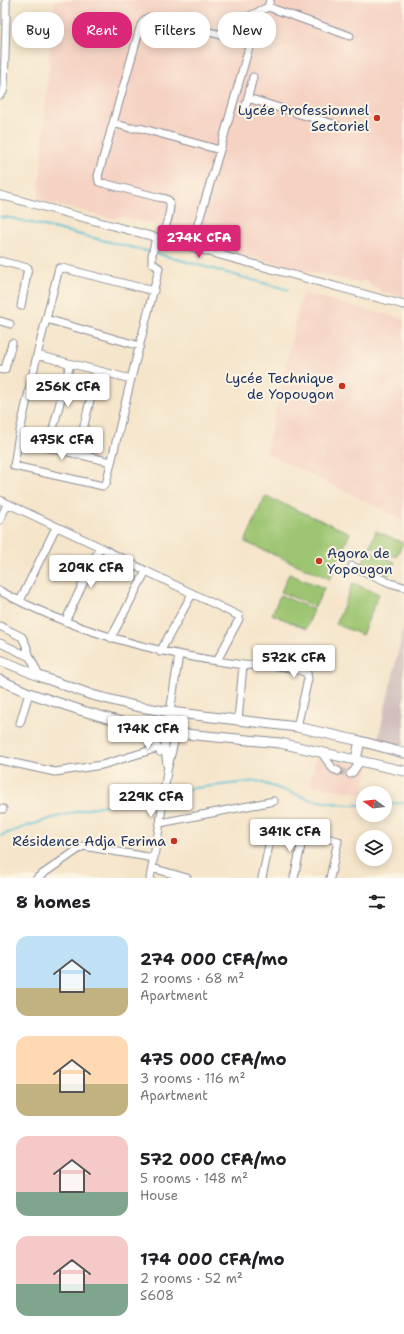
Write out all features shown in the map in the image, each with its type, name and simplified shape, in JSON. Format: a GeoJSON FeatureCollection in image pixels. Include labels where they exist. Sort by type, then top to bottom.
{"type":"FeatureCollection","features":[{"type":"Feature","properties":{"kind":"main road"},"geometry":{"type":"LineString","coordinates":[[0,660],[92,695],[135,706],[238,721],[297,727],[360,741],[404,753]]}},
{"type":"Feature","properties":{"kind":"main road"},"geometry":{"type":"LineString","coordinates":[[0,680],[83,711],[132,725],[175,733],[280,743],[404,771]]}},
{"type":"Feature","properties":{"kind":"main road"},"geometry":{"type":"LineString","coordinates":[[358,760],[360,741]]}},
{"type":"Feature","properties":{"kind":"street"},"geometry":{"type":"LineString","coordinates":[[0,95],[2,94],[4,87],[6,0]]}},
{"type":"Feature","properties":{"kind":"street"},"geometry":{"type":"LineString","coordinates":[[256,12],[269,4],[350,36]]}},
{"type":"Feature","properties":{"kind":"street"},"geometry":{"type":"LineString","coordinates":[[154,291],[60,267],[37,355],[13,465],[15,467],[103,486],[107,482],[110,462],[154,291],[159,269],[153,264],[152,252],[171,208],[170,202],[167,199],[99,182],[98,176],[143,20],[148,17],[188,28],[218,34]]}},
{"type":"Feature","properties":{"kind":"street"},"geometry":{"type":"LineString","coordinates":[[191,247],[249,48]]}},
{"type":"Feature","properties":{"kind":"street"},"geometry":{"type":"LineString","coordinates":[[245,109],[253,77]]}},
{"type":"Feature","properties":{"kind":"street"},"geometry":{"type":"LineString","coordinates":[[248,98],[286,110]]}},
{"type":"Feature","properties":{"kind":"street"},"geometry":{"type":"LineString","coordinates":[[296,113],[337,125]]}},
{"type":"Feature","properties":{"kind":"street"},"geometry":{"type":"LineString","coordinates":[[113,123],[130,128],[140,128],[220,150]]}},
{"type":"Feature","properties":{"kind":"street"},"geometry":{"type":"LineString","coordinates":[[0,195],[404,305]]}},
{"type":"Feature","properties":{"kind":"street"},"geometry":{"type":"LineString","coordinates":[[0,261],[28,268],[21,306]]}},
{"type":"Feature","properties":{"kind":"street"},"geometry":{"type":"LineString","coordinates":[[46,319],[140,346]]}},
{"type":"Feature","properties":{"kind":"street"},"geometry":{"type":"LineString","coordinates":[[0,321],[10,324]]}},
{"type":"Feature","properties":{"kind":"street"},"geometry":{"type":"LineString","coordinates":[[0,369],[3,370],[5,368],[12,343]]}},
{"type":"Feature","properties":{"kind":"street"},"geometry":{"type":"LineString","coordinates":[[37,355],[131,379]]}},
{"type":"Feature","properties":{"kind":"street"},"geometry":{"type":"LineString","coordinates":[[48,448],[70,364]]}},
{"type":"Feature","properties":{"kind":"street"},"geometry":{"type":"LineString","coordinates":[[77,454],[98,371]]}},
{"type":"Feature","properties":{"kind":"street"},"geometry":{"type":"LineString","coordinates":[[18,440],[110,462]]}},
{"type":"Feature","properties":{"kind":"street"},"geometry":{"type":"LineString","coordinates":[[0,500],[100,547],[146,572],[240,617],[217,662]]}},
{"type":"Feature","properties":{"kind":"street"},"geometry":{"type":"LineString","coordinates":[[0,520],[7,504]]}},
{"type":"Feature","properties":{"kind":"street"},"geometry":{"type":"LineString","coordinates":[[20,602],[56,527]]}},
{"type":"Feature","properties":{"kind":"street"},"geometry":{"type":"LineString","coordinates":[[65,622],[100,547]]}},
{"type":"Feature","properties":{"kind":"street"},"geometry":{"type":"LineString","coordinates":[[352,566],[390,583],[404,587]]}},
{"type":"Feature","properties":{"kind":"street"},"geometry":{"type":"LineString","coordinates":[[111,638],[146,572]]}},
{"type":"Feature","properties":{"kind":"street"},"geometry":{"type":"LineString","coordinates":[[0,591],[20,602],[65,622],[111,638],[160,652],[217,662],[243,665],[272,665],[295,669],[307,673],[308,679],[297,727]]}},
{"type":"Feature","properties":{"kind":"street"},"geometry":{"type":"LineString","coordinates":[[160,652],[192,594]]}},
{"type":"Feature","properties":{"kind":"street"},"geometry":{"type":"LineString","coordinates":[[0,626],[22,637],[39,676]]}},
{"type":"Feature","properties":{"kind":"street"},"geometry":{"type":"LineString","coordinates":[[0,643],[30,658]]}},
{"type":"Feature","properties":{"kind":"street"},"geometry":{"type":"LineString","coordinates":[[167,771],[165,731],[170,712],[179,655]]}},
{"type":"Feature","properties":{"kind":"street"},"geometry":{"type":"LineString","coordinates":[[238,721],[243,665]]}},
{"type":"Feature","properties":{"kind":"street"},"geometry":{"type":"LineString","coordinates":[[20,723],[29,692]]}},
{"type":"Feature","properties":{"kind":"street"},"geometry":{"type":"LineString","coordinates":[[150,878],[160,823],[167,771],[174,742],[174,723],[170,712]]}},
{"type":"Feature","properties":{"kind":"street"},"geometry":{"type":"LineString","coordinates":[[132,725],[145,733],[158,748],[167,771]]}},
{"type":"Feature","properties":{"kind":"street"},"geometry":{"type":"LineString","coordinates":[[0,760],[55,772],[102,765],[158,748]]}},
{"type":"Feature","properties":{"kind":"street"},"geometry":{"type":"LineString","coordinates":[[321,752],[333,769],[338,771]]}},
{"type":"Feature","properties":{"kind":"street"},"geometry":{"type":"LineString","coordinates":[[350,774],[353,772],[358,760]]}},
{"type":"Feature","properties":{"kind":"street"},"geometry":{"type":"LineString","coordinates":[[160,823],[274,801]]}},
{"type":"Feature","properties":{"kind":"street"},"geometry":{"type":"LineString","coordinates":[[262,878],[272,831],[304,832],[338,841],[330,878]]}},
{"type":"Feature","properties":{"kind":"street"},"geometry":{"type":"LineString","coordinates":[[294,878],[304,832]]}},
{"type":"Feature","properties":{"kind":"street"},"geometry":{"type":"LineString","coordinates":[[37,878],[83,846],[154,858]]}},
{"type":"Feature","properties":{"kind":"street"},"geometry":{"type":"LineString","coordinates":[[152,868],[187,878]]}},
{"type":"Feature","properties":{"kind":"shaded area"},"geometry":{"type":"Polygon","coordinates":[[[54,0],[404,0],[404,297],[380,291],[379,288],[370,286],[370,283],[362,281],[359,283],[305,271],[242,254],[238,248],[164,227],[120,216],[113,219],[38,200],[50,48],[64,48],[64,12],[53,12],[54,0]]]}},
{"type":"Feature","properties":{"kind":"shaded area","name":"Lycée Technique de Yopougon"},"geometry":{"type":"Polygon","coordinates":[[[302,293],[404,319],[404,520],[266,453],[302,293]]]}},
{"type":"Feature","properties":{"kind":"shaded area"},"geometry":{"type":"Polygon","coordinates":[[[404,626],[404,745],[378,739],[404,626]]]}},
{"type":"Feature","properties":{"kind":"shaded area"},"geometry":{"type":"Polygon","coordinates":[[[316,756],[369,767],[365,786],[356,786],[356,793],[310,785],[316,756]]]}},
{"type":"Feature","properties":{"kind":"green space"},"geometry":{"type":"Polygon","coordinates":[[[265,496],[350,533],[330,579],[245,542],[265,496]]]}},
{"type":"Feature","properties":{"kind":"green space"},"geometry":{"type":"Polygon","coordinates":[[[376,531],[403,543],[396,557],[370,546],[376,531]]]}},
{"type":"Feature","properties":{"kind":"green space"},"geometry":{"type":"Polygon","coordinates":[[[368,550],[395,562],[388,576],[362,564],[368,550]]]}},
{"type":"Feature","properties":{"kind":"green space"},"geometry":{"type":"Polygon","coordinates":[[[289,574],[324,588],[315,607],[281,592],[289,574]]]}},
{"type":"Feature","properties":{"kind":"green space"},"geometry":{"type":"Polygon","coordinates":[[[353,583],[379,594],[362,635],[336,624],[353,583]]]}},
{"type":"Feature","properties":{"kind":"green space"},"geometry":{"type":"Polygon","coordinates":[[[280,595],[314,610],[306,629],[272,614],[280,595]]]}},
{"type":"Feature","properties":{"kind":"waterway"},"geometry":{"type":"LineString","coordinates":[[0,217],[11,218],[151,252]]}},
{"type":"Feature","properties":{"kind":"waterway"},"geometry":{"type":"LineString","coordinates":[[155,253],[289,290]]}},
{"type":"Feature","properties":{"kind":"waterway"},"geometry":{"type":"LineString","coordinates":[[168,793],[194,788],[257,781],[312,800],[356,805]]}},
{"type":"Feature","properties":{"kind":"waterway"},"geometry":{"type":"LineString","coordinates":[[0,836],[38,822],[77,811],[156,795]]}},
{"type":"Feature","properties":{"kind":"waterway"},"geometry":{"type":"LineString","coordinates":[[392,804],[404,803]]}},
{"type":"Feature","properties":{"kind":"tunnel"},"geometry":{"type":"LineString","coordinates":[[338,771],[350,774]]}},
{"type":"Feature","properties":{"kind":"place","name":"Lycée Professionnel Sectoriel"},"geometry":{"type":"Point","coordinates":[377,118]}},
{"type":"Feature","properties":{"kind":"place","name":"Lycée Technique de Yopougon"},"geometry":{"type":"Point","coordinates":[342,386]}},
{"type":"Feature","properties":{"kind":"place","name":"Agora de Yopougon"},"geometry":{"type":"Point","coordinates":[319,561]}},
{"type":"Feature","properties":{"kind":"place","name":"Résidence Adja Ferima"},"geometry":{"type":"Point","coordinates":[174,841]}}]}
